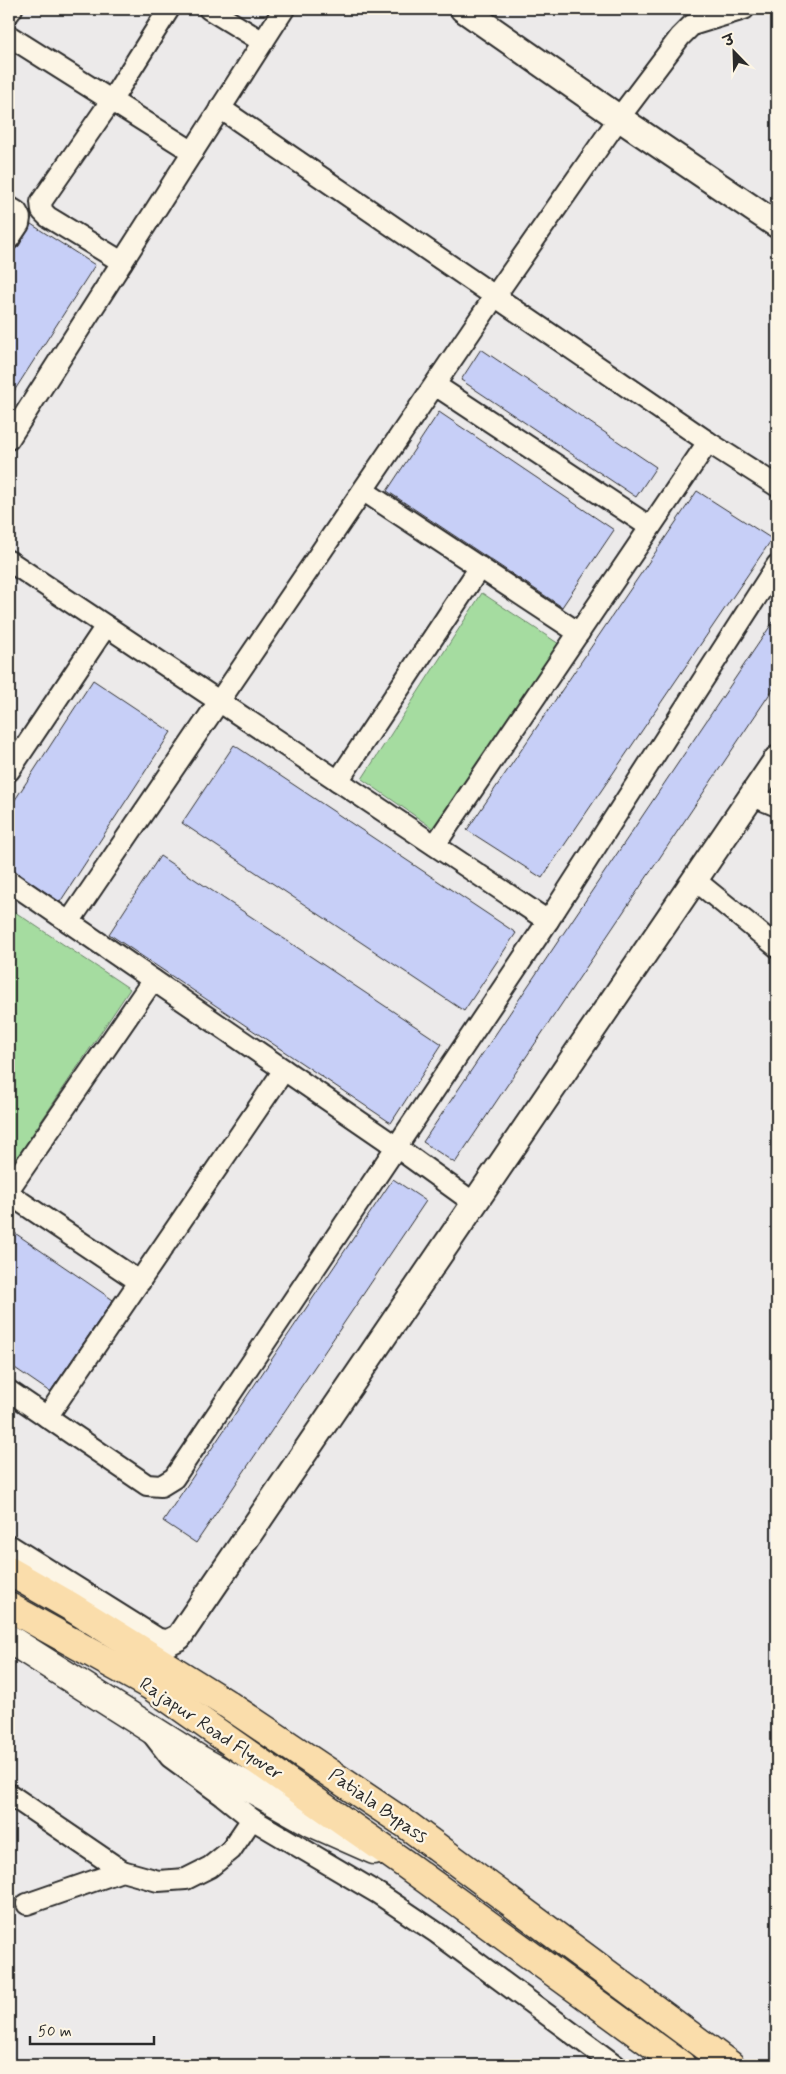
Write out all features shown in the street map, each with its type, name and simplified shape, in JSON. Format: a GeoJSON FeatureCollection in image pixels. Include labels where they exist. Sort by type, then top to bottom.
{"type":"FeatureCollection","features":[{"type":"Feature","properties":{"kind":"highway","name":"Patiala Bypass"},"geometry":{"type":"LineString","coordinates":[[9,1571],[70,1606],[227,1704],[408,1825],[730,2065]]}},
{"type":"Feature","properties":{"kind":"highway","name":"Rajapur Road Flyover"},"geometry":{"type":"LineString","coordinates":[[9,1607],[151,1686],[405,1864]]}},
{"type":"Feature","properties":{"kind":"highway","name":"Patiala Bypass"},"geometry":{"type":"LineString","coordinates":[[405,1864],[682,2065]]}},
{"type":"Feature","properties":{"kind":"main road"},"geometry":{"type":"LineString","coordinates":[[9,1639],[200,1760],[313,1823],[405,1864]]}},
{"type":"Feature","properties":{"kind":"street"},"geometry":{"type":"LineString","coordinates":[[9,13],[12,9]]}},
{"type":"Feature","properties":{"kind":"street"},"geometry":{"type":"LineString","coordinates":[[122,262],[48,217],[42,211],[41,202],[111,101],[169,9]]}},
{"type":"Feature","properties":{"kind":"street"},"geometry":{"type":"LineString","coordinates":[[209,9],[263,42]]}},
{"type":"Feature","properties":{"kind":"street"},"geometry":{"type":"LineString","coordinates":[[9,440],[284,9]]}},
{"type":"Feature","properties":{"kind":"street"},"geometry":{"type":"LineString","coordinates":[[463,9],[777,225]]}},
{"type":"Feature","properties":{"kind":"street"},"geometry":{"type":"LineString","coordinates":[[70,922],[495,296],[619,118],[680,37],[692,25],[744,9]]}},
{"type":"Feature","properties":{"kind":"street"},"geometry":{"type":"LineString","coordinates":[[9,36],[193,152]]}},
{"type":"Feature","properties":{"kind":"street"},"geometry":{"type":"LineString","coordinates":[[220,108],[708,442],[777,486]]}},
{"type":"Feature","properties":{"kind":"street"},"geometry":{"type":"LineString","coordinates":[[9,207],[17,212],[20,218],[19,224],[9,239]]}},
{"type":"Feature","properties":{"kind":"street"},"geometry":{"type":"LineString","coordinates":[[434,386],[650,527]]}},
{"type":"Feature","properties":{"kind":"street"},"geometry":{"type":"LineString","coordinates":[[435,846],[708,442]]}},
{"type":"Feature","properties":{"kind":"street"},"geometry":{"type":"LineString","coordinates":[[364,490],[579,633]]}},
{"type":"Feature","properties":{"kind":"street"},"geometry":{"type":"LineString","coordinates":[[9,561],[548,921]]}},
{"type":"Feature","properties":{"kind":"street"},"geometry":{"type":"LineString","coordinates":[[9,1391],[147,1485],[162,1486],[174,1478],[395,1146],[548,921],[777,565]]}},
{"type":"Feature","properties":{"kind":"street"},"geometry":{"type":"LineString","coordinates":[[338,780],[480,567]]}},
{"type":"Feature","properties":{"kind":"street"},"geometry":{"type":"LineString","coordinates":[[9,771],[106,626]]}},
{"type":"Feature","properties":{"kind":"street"},"geometry":{"type":"LineString","coordinates":[[9,1548],[156,1641],[167,1643],[179,1637],[777,759]]}},
{"type":"Feature","properties":{"kind":"street"},"geometry":{"type":"LineString","coordinates":[[753,796],[777,806]]}},
{"type":"Feature","properties":{"kind":"street"},"geometry":{"type":"LineString","coordinates":[[695,880],[777,947]]}},
{"type":"Feature","properties":{"kind":"street"},"geometry":{"type":"LineString","coordinates":[[9,881],[395,1146],[474,1203]]}},
{"type":"Feature","properties":{"kind":"street"},"geometry":{"type":"LineString","coordinates":[[9,1189],[153,980]]}},
{"type":"Feature","properties":{"kind":"street"},"geometry":{"type":"LineString","coordinates":[[48,1417],[284,1070]]}},
{"type":"Feature","properties":{"kind":"street"},"geometry":{"type":"LineString","coordinates":[[9,1194],[140,1282]]}},
{"type":"Feature","properties":{"kind":"street"},"geometry":{"type":"LineString","coordinates":[[148,1728],[170,1757],[252,1819],[379,1894],[461,1951],[615,2065]]}},
{"type":"Feature","properties":{"kind":"street"},"geometry":{"type":"LineString","coordinates":[[9,1794],[122,1871],[158,1881],[186,1879],[210,1867],[231,1850],[252,1819]]}},
{"type":"Feature","properties":{"kind":"street"},"geometry":{"type":"LineString","coordinates":[[27,1904],[122,1871]]}},
{"type":"Feature","properties":{"kind":"green space"},"geometry":{"type":"Polygon","coordinates":[[[482,593],[559,644],[434,829],[362,779],[482,593]]]}},
{"type":"Feature","properties":{"kind":"green space"},"geometry":{"type":"Polygon","coordinates":[[[9,908],[130,989],[9,1169],[9,908]]]}},
{"type":"Feature","properties":{"kind":"building"},"geometry":{"type":"Polygon","coordinates":[[[31,224],[95,265],[9,399],[9,254],[19,246],[31,224]]]}},
{"type":"Feature","properties":{"kind":"building"},"geometry":{"type":"Polygon","coordinates":[[[481,349],[656,467],[636,497],[461,380],[481,349]]]}},
{"type":"Feature","properties":{"kind":"building"},"geometry":{"type":"Polygon","coordinates":[[[439,412],[614,530],[562,607],[387,491],[439,412]]]}},
{"type":"Feature","properties":{"kind":"building"},"geometry":{"type":"Polygon","coordinates":[[[697,491],[772,539],[542,878],[467,830],[697,491]]]}},
{"type":"Feature","properties":{"kind":"building"},"geometry":{"type":"Polygon","coordinates":[[[777,616],[777,683],[455,1163],[423,1142],[777,616]]]}},
{"type":"Feature","properties":{"kind":"building"},"geometry":{"type":"Polygon","coordinates":[[[93,680],[171,732],[60,902],[9,868],[9,809],[93,680]]]}},
{"type":"Feature","properties":{"kind":"building"},"geometry":{"type":"Polygon","coordinates":[[[234,745],[516,933],[464,1011],[182,823],[234,745]]]}},
{"type":"Feature","properties":{"kind":"building"},"geometry":{"type":"Polygon","coordinates":[[[160,856],[442,1044],[391,1123],[109,934],[160,856]]]}},
{"type":"Feature","properties":{"kind":"building"},"geometry":{"type":"Polygon","coordinates":[[[393,1179],[426,1201],[196,1543],[163,1521],[393,1179]]]}},
{"type":"Feature","properties":{"kind":"building"},"geometry":{"type":"Polygon","coordinates":[[[9,1229],[113,1300],[50,1392],[9,1364],[9,1229]]]}}]}
